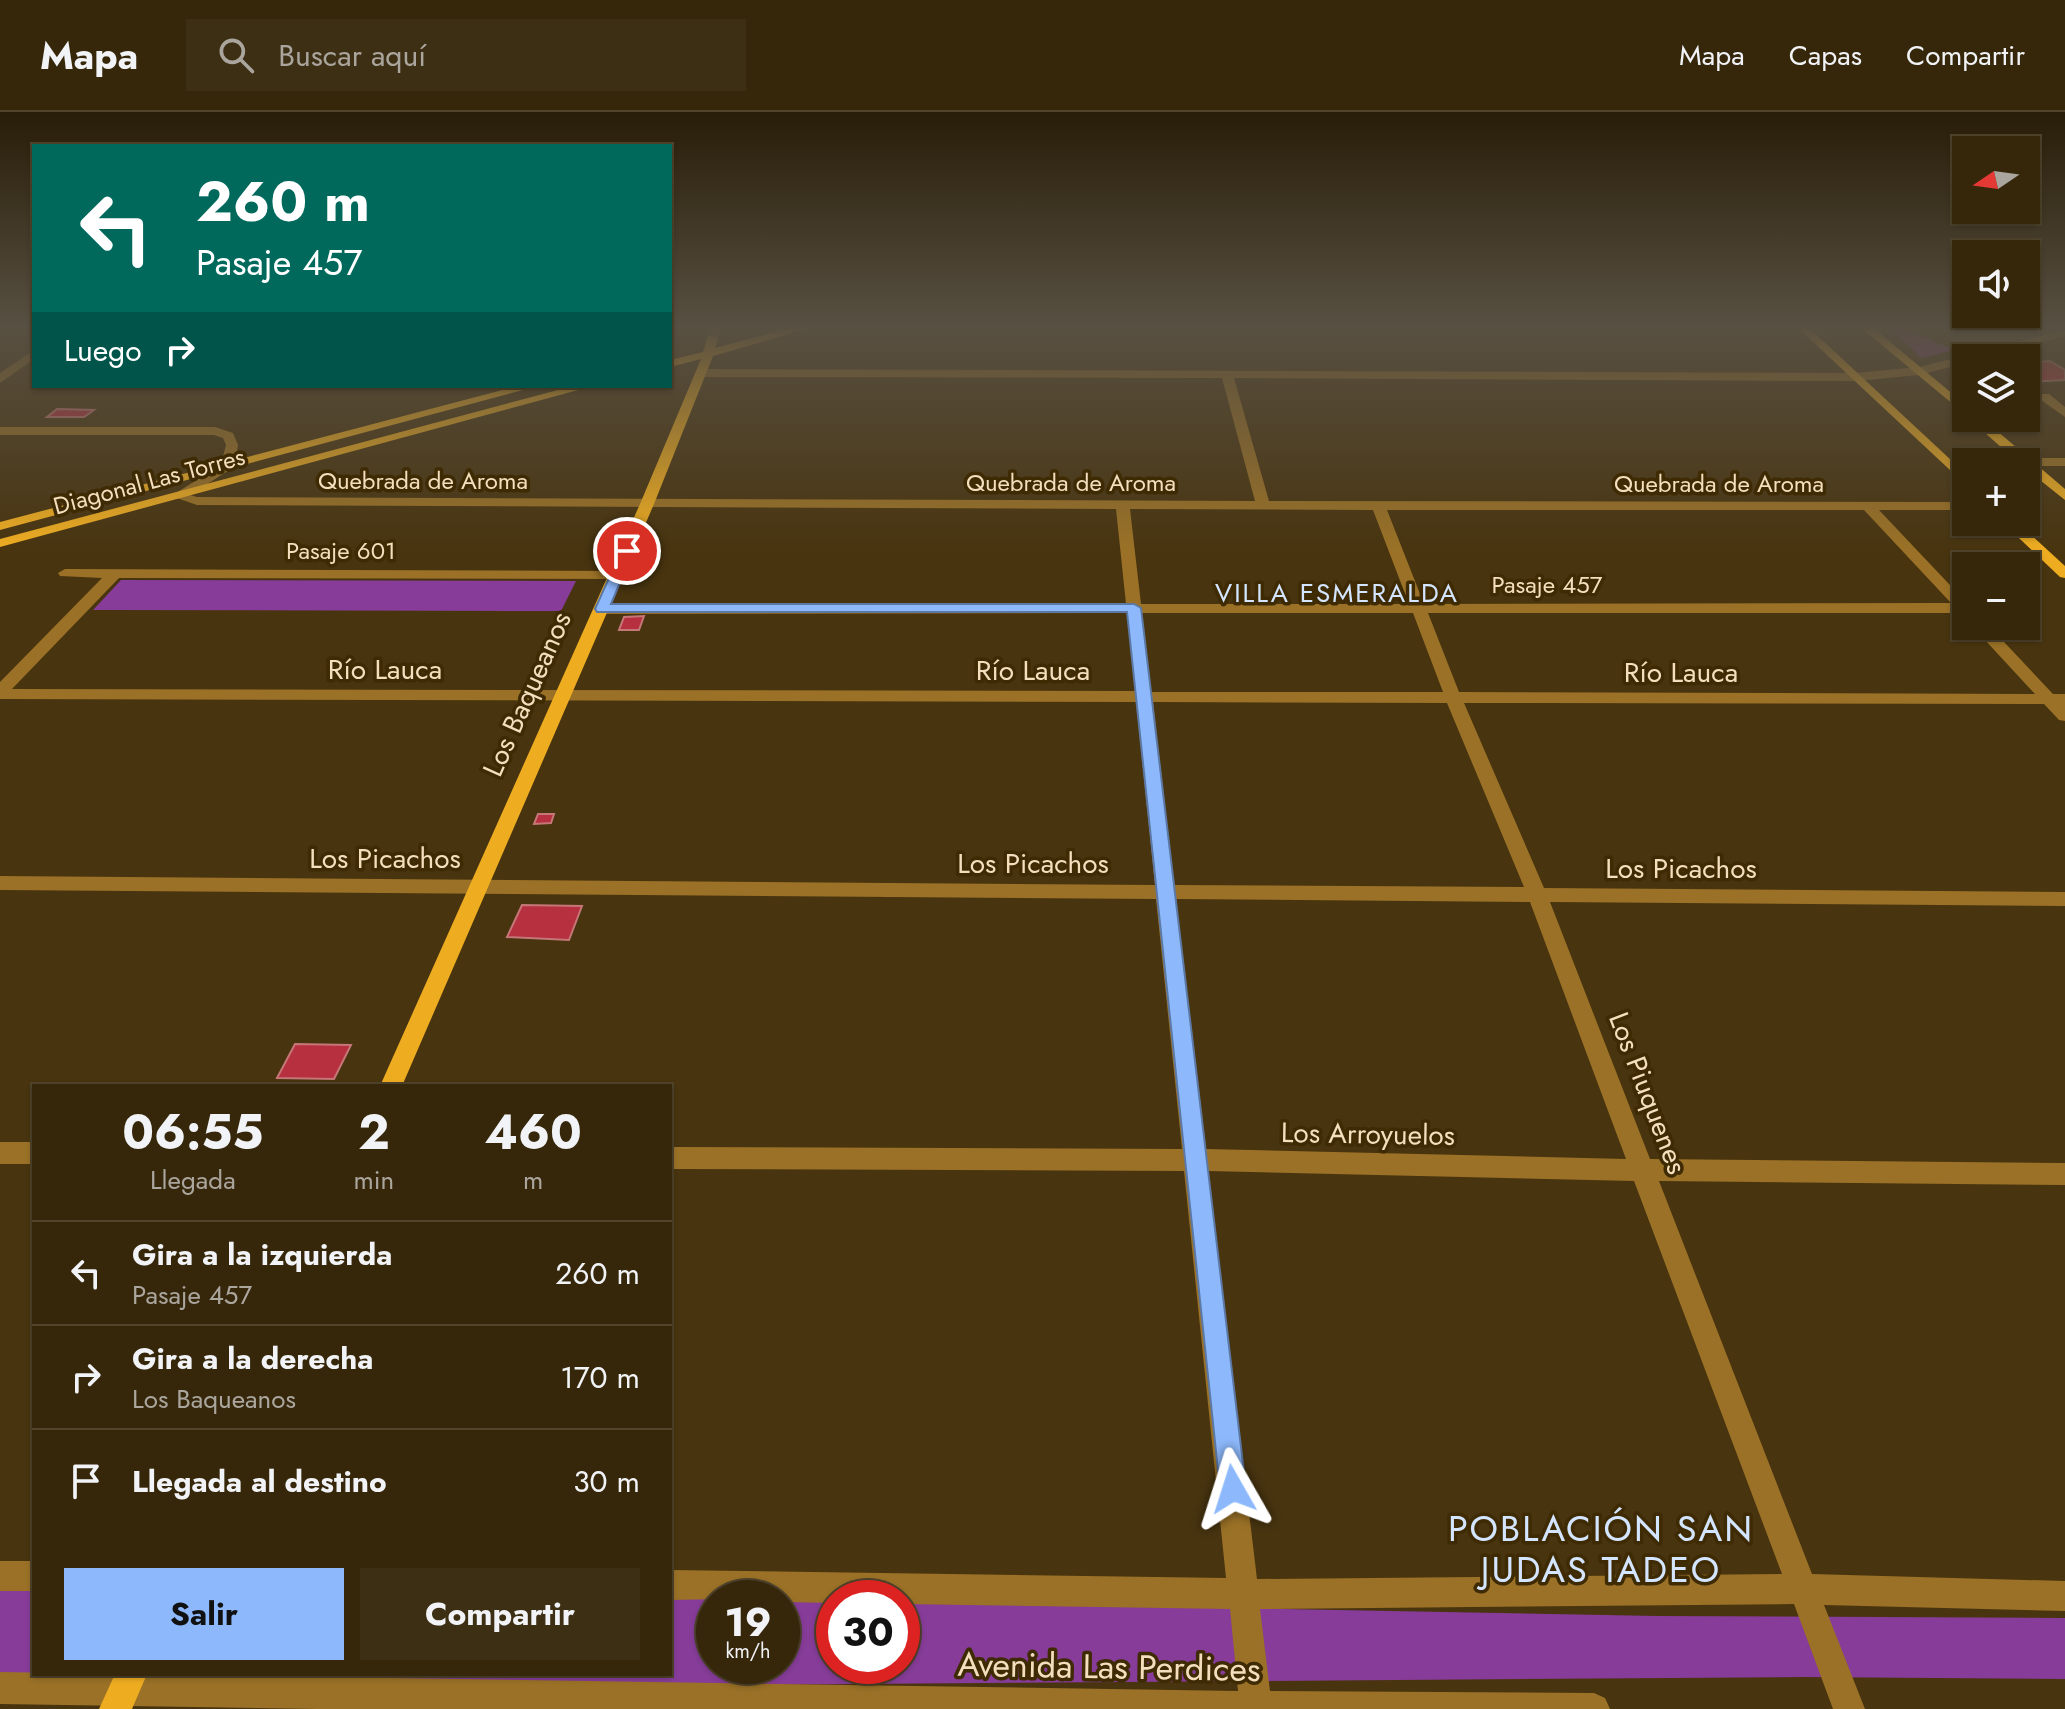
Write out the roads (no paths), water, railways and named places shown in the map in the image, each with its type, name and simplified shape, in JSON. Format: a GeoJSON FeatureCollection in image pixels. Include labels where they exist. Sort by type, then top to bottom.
{"type":"FeatureCollection","features":[{"type":"Feature","properties":{"kind":"main road","name":"Diagonal Las Torres"},"geometry":{"type":"LineString","coordinates":[[0,526],[477,401]]}},
{"type":"Feature","properties":{"kind":"main road","name":"Diagonal Las Torres"},"geometry":{"type":"LineString","coordinates":[[0,543],[533,401]]}},
{"type":"Feature","properties":{"kind":"main road","name":"Los Baqueanos"},"geometry":{"type":"LineString","coordinates":[[392,1084],[691,401]]}},
{"type":"Feature","properties":{"kind":"main road"},"geometry":{"type":"LineString","coordinates":[[1880,401],[1952,468]]}},
{"type":"Feature","properties":{"kind":"main road"},"geometry":{"type":"LineString","coordinates":[[1991,432],[2009,448]]}},
{"type":"Feature","properties":{"kind":"main road"},"geometry":{"type":"LineString","coordinates":[[2040,474],[2065,496]]}},
{"type":"Feature","properties":{"kind":"main road"},"geometry":{"type":"LineString","coordinates":[[2024,536],[2065,574]]}},
{"type":"Feature","properties":{"kind":"street"},"geometry":{"type":"LineString","coordinates":[[1234,401],[1263,504]]}},
{"type":"Feature","properties":{"kind":"street"},"geometry":{"type":"LineString","coordinates":[[0,431],[215,431],[231,440],[227,467],[178,496]]}},
{"type":"Feature","properties":{"kind":"street"},"geometry":{"type":"LineString","coordinates":[[2040,462],[2065,462]]}},
{"type":"Feature","properties":{"kind":"street","name":"Quebrada de Aroma"},"geometry":{"type":"LineString","coordinates":[[178,496],[197,501],[647,504],[1952,506]]}},
{"type":"Feature","properties":{"kind":"street"},"geometry":{"type":"LineString","coordinates":[[1122,503],[1256,1708]]}},
{"type":"Feature","properties":{"kind":"street","name":"Los Piuquenes"},"geometry":{"type":"LineString","coordinates":[[1378,504],[1453,697],[1537,895],[1849,1709]]}},
{"type":"Feature","properties":{"kind":"street"},"geometry":{"type":"LineString","coordinates":[[1867,505],[1952,596]]}},
{"type":"Feature","properties":{"kind":"street","name":"Pasaje 601"},"geometry":{"type":"LineString","coordinates":[[65,573],[617,575]]}},
{"type":"Feature","properties":{"kind":"street"},"geometry":{"type":"LineString","coordinates":[[0,693],[115,573]]}},
{"type":"Feature","properties":{"kind":"street","name":"Pasaje 457"},"geometry":{"type":"LineString","coordinates":[[602,609],[1952,610]]}},
{"type":"Feature","properties":{"kind":"street"},"geometry":{"type":"LineString","coordinates":[[1995,640],[2057,699],[2065,716]]}},
{"type":"Feature","properties":{"kind":"street","name":"Río Lauca"},"geometry":{"type":"LineString","coordinates":[[0,693],[2057,699]]}},
{"type":"Feature","properties":{"kind":"street","name":"Los Picachos"},"geometry":{"type":"LineString","coordinates":[[0,883],[2065,899]]}},
{"type":"Feature","properties":{"kind":"street"},"geometry":{"type":"LineString","coordinates":[[0,1153],[32,1153]]}},
{"type":"Feature","properties":{"kind":"street","name":"Los Arroyuelos"},"geometry":{"type":"LineString","coordinates":[[672,1158],[1196,1160],[1643,1170],[2065,1174]]}},
{"type":"Feature","properties":{"kind":"street"},"geometry":{"type":"LineString","coordinates":[[0,1576],[32,1576]]}},
{"type":"Feature","properties":{"kind":"street"},"geometry":{"type":"LineString","coordinates":[[672,1585],[1244,1594],[1803,1589],[2065,1596]]}},
{"type":"Feature","properties":{"kind":"street","name":"Avenida Las Perdices"},"geometry":{"type":"LineString","coordinates":[[0,1688],[1256,1708],[1594,1709]]}},
{"type":"Feature","properties":{"kind":"district","name":"VILLA ESMERALDA"},"geometry":{"type":"Point","coordinates":[1337,593]}},
{"type":"Feature","properties":{"kind":"district","name":"POBLACIÓN SAN JUDAS TADEO"},"geometry":{"type":"Point","coordinates":[1601,1548]}}]}
